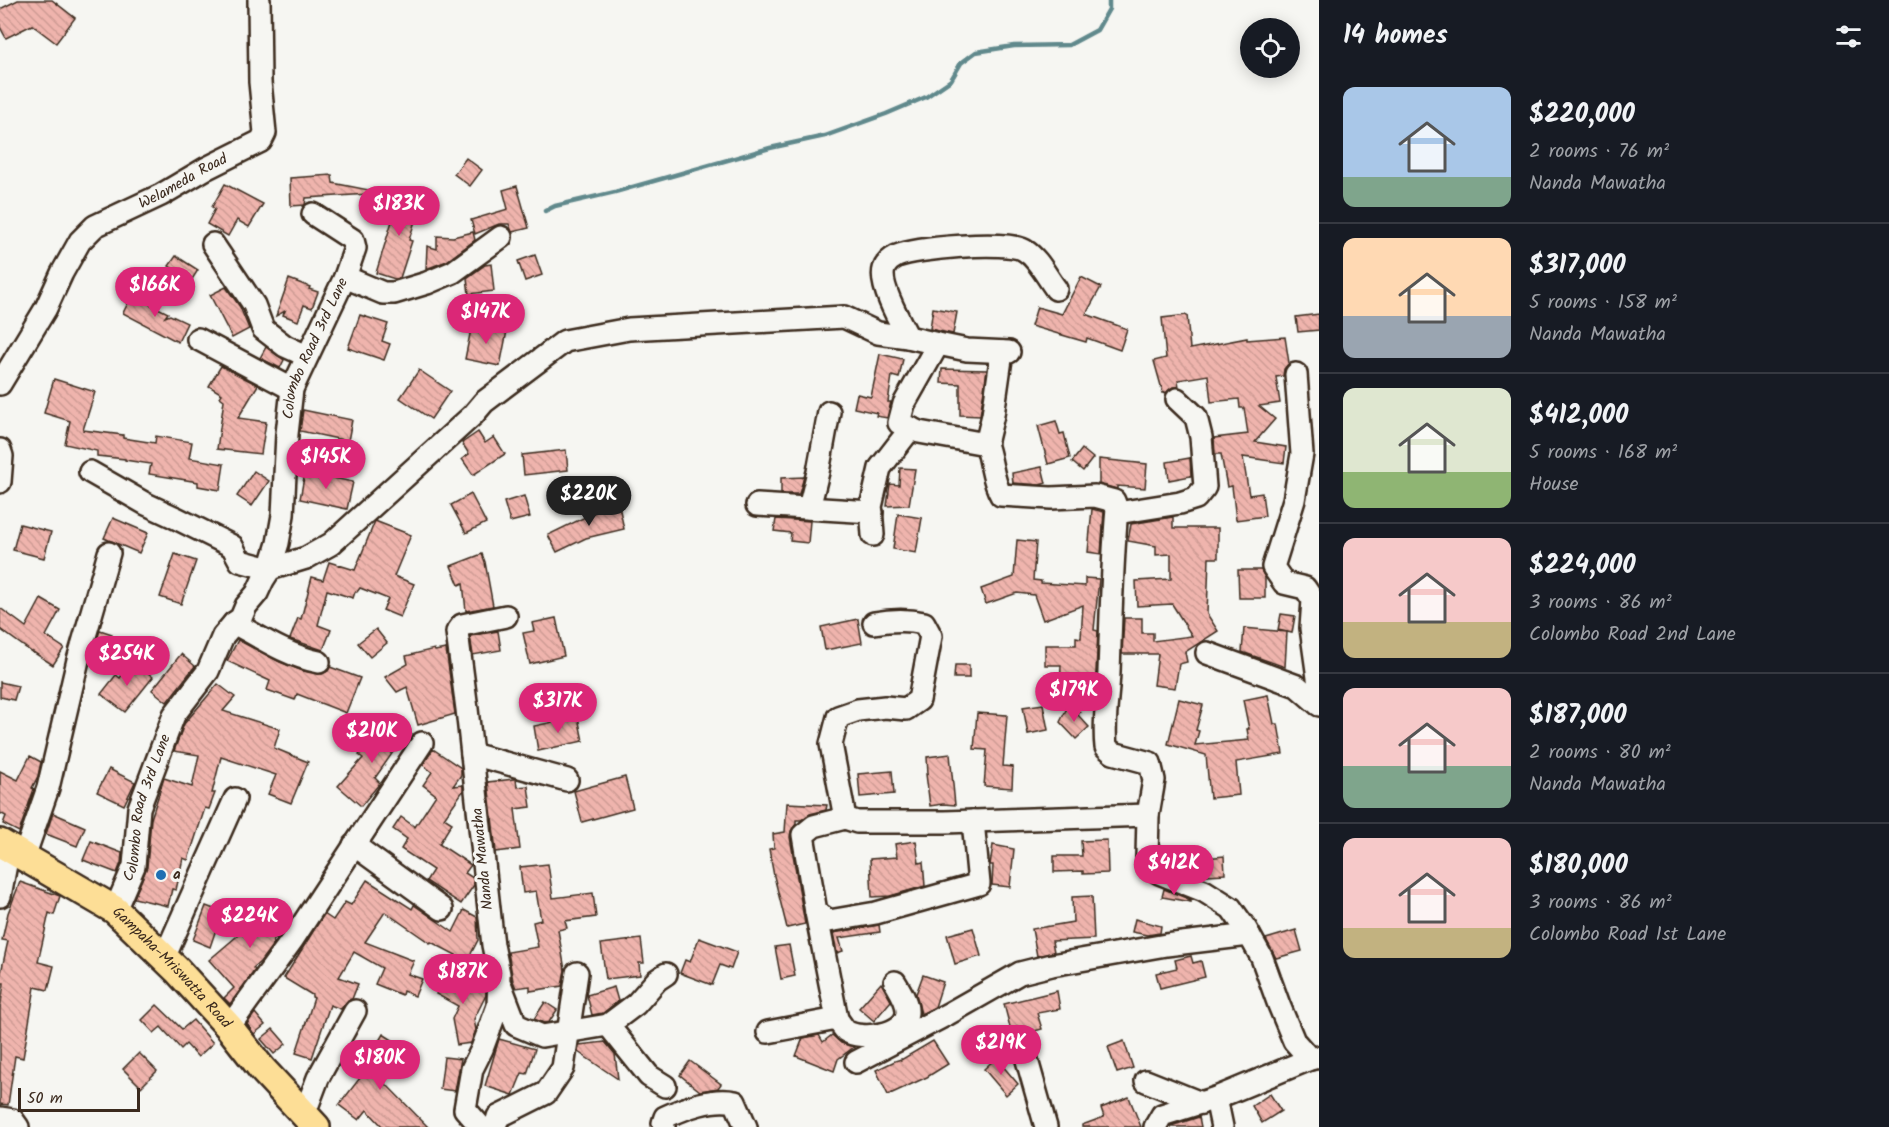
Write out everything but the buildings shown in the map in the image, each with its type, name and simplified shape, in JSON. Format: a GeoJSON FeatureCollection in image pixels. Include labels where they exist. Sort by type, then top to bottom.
{"type":"FeatureCollection","features":[{"type":"Feature","properties":{"kind":"main road","name":"Gampaha-Mriswatta Road"},"geometry":{"type":"LineString","coordinates":[[11,849],[115,910],[177,970],[228,1027],[261,1069],[310,1121]]}},
{"type":"Feature","properties":{"kind":"street","name":"Welameda Road"},"geometry":{"type":"LineString","coordinates":[[0,384],[29,338],[80,241],[95,226],[161,195],[261,141],[265,133],[260,82],[259,0]]}},
{"type":"Feature","properties":{"kind":"street"},"geometry":{"type":"LineString","coordinates":[[314,213],[353,240],[355,248],[345,277]]}},
{"type":"Feature","properties":{"kind":"street","name":"Colombo Road 3rd Lane"},"geometry":{"type":"LineString","coordinates":[[115,910],[134,866],[139,808],[174,715],[208,671],[223,636],[241,618],[246,606],[257,594],[270,569],[283,515],[286,434],[292,389],[345,277],[383,293],[394,293],[453,272],[501,237]]}},
{"type":"Feature","properties":{"kind":"street"},"geometry":{"type":"LineString","coordinates":[[213,244],[254,305],[263,329],[285,346],[307,356]]}},
{"type":"Feature","properties":{"kind":"street"},"geometry":{"type":"LineString","coordinates":[[908,337],[898,320],[885,286],[883,270],[888,262],[898,256],[926,250],[982,244],[1022,249],[1036,261],[1056,288]]}},
{"type":"Feature","properties":{"kind":"street"},"geometry":{"type":"LineString","coordinates":[[90,472],[146,504],[232,546],[240,561],[270,569],[306,558],[331,544],[473,415],[484,402],[565,341],[629,329],[844,317],[878,333],[966,350],[1005,352],[986,444],[996,486],[1001,495],[1051,498],[1095,496],[1114,501],[1117,513],[1104,729],[1106,747],[1113,753],[1150,763],[1155,780],[1148,815],[1147,857],[1159,873],[1204,891],[1231,908],[1262,958],[1294,1041],[1315,1058],[1209,1100],[1162,1115],[1155,1127]]}},
{"type":"Feature","properties":{"kind":"street"},"geometry":{"type":"LineString","coordinates":[[198,339],[292,389]]}},
{"type":"Feature","properties":{"kind":"street"},"geometry":{"type":"LineString","coordinates":[[938,344],[904,404],[899,423],[919,432],[986,444]]}},
{"type":"Feature","properties":{"kind":"street"},"geometry":{"type":"LineString","coordinates":[[1296,374],[1302,454],[1294,500],[1273,567],[1284,583],[1305,588],[1313,600],[1319,685]]}},
{"type":"Feature","properties":{"kind":"street"},"geometry":{"type":"LineString","coordinates":[[1117,513],[1180,503],[1196,498],[1204,487],[1201,437],[1196,417],[1177,399]]}},
{"type":"Feature","properties":{"kind":"street"},"geometry":{"type":"LineString","coordinates":[[809,508],[829,412]]}},
{"type":"Feature","properties":{"kind":"street"},"geometry":{"type":"LineString","coordinates":[[873,535],[871,507],[880,468],[911,428]]}},
{"type":"Feature","properties":{"kind":"street"},"geometry":{"type":"LineString","coordinates":[[0,450],[2,456],[0,482]]}},
{"type":"Feature","properties":{"kind":"street"},"geometry":{"type":"LineString","coordinates":[[757,506],[872,512]]}},
{"type":"Feature","properties":{"kind":"street"},"geometry":{"type":"LineString","coordinates":[[0,896],[11,849],[48,788],[78,660],[108,553]]}},
{"type":"Feature","properties":{"kind":"street","name":"Nanda Mawatha"},"geometry":{"type":"LineString","coordinates":[[481,1127],[465,1109],[472,1070],[498,1006],[499,980],[489,919],[457,632],[462,625],[506,616]]}},
{"type":"Feature","properties":{"kind":"street"},"geometry":{"type":"LineString","coordinates":[[845,818],[831,744],[838,717],[858,710],[885,707],[906,709],[919,700],[931,636],[924,623],[911,620],[874,622]]}},
{"type":"Feature","properties":{"kind":"street"},"geometry":{"type":"LineString","coordinates":[[234,623],[280,648],[305,659],[319,662]]}},
{"type":"Feature","properties":{"kind":"street"},"geometry":{"type":"LineString","coordinates":[[1207,653],[1297,686],[1319,705]]}},
{"type":"Feature","properties":{"kind":"street"},"geometry":{"type":"LineString","coordinates":[[228,1027],[292,939],[422,743]]}},
{"type":"Feature","properties":{"kind":"street"},"geometry":{"type":"LineString","coordinates":[[472,754],[567,780]]}},
{"type":"Feature","properties":{"kind":"street"},"geometry":{"type":"LineString","coordinates":[[164,958],[235,799]]}},
{"type":"Feature","properties":{"kind":"street"},"geometry":{"type":"LineString","coordinates":[[895,982],[908,1011],[901,1026],[890,1032],[875,1035],[861,1035],[845,1030],[837,1019],[803,835],[814,826],[845,818],[857,822],[973,821],[1148,815]]}},
{"type":"Feature","properties":{"kind":"street"},"geometry":{"type":"LineString","coordinates":[[816,912],[830,921],[876,913],[979,884],[973,821]]}},
{"type":"Feature","properties":{"kind":"street"},"geometry":{"type":"LineString","coordinates":[[354,844],[442,909]]}},
{"type":"Feature","properties":{"kind":"street"},"geometry":{"type":"LineString","coordinates":[[856,1062],[1020,973],[1052,965],[1166,945],[1249,935]]}},
{"type":"Feature","properties":{"kind":"street"},"geometry":{"type":"LineString","coordinates":[[495,1127],[498,1117],[546,1093],[563,1068],[577,973]]}},
{"type":"Feature","properties":{"kind":"street"},"geometry":{"type":"LineString","coordinates":[[499,980],[516,1024],[542,1036],[608,1025],[636,1004],[657,980],[666,974]]}},
{"type":"Feature","properties":{"kind":"street"},"geometry":{"type":"LineString","coordinates":[[310,1121],[318,1078],[355,1011]]}},
{"type":"Feature","properties":{"kind":"street"},"geometry":{"type":"LineString","coordinates":[[768,1032],[837,1019]]}},
{"type":"Feature","properties":{"kind":"street"},"geometry":{"type":"LineString","coordinates":[[608,1025],[649,1076],[665,1086]]}},
{"type":"Feature","properties":{"kind":"street"},"geometry":{"type":"LineString","coordinates":[[1021,1039],[1046,1127]]}},
{"type":"Feature","properties":{"kind":"street"},"geometry":{"type":"LineString","coordinates":[[1146,1081],[1209,1100],[1222,1127]]}},
{"type":"Feature","properties":{"kind":"street"},"geometry":{"type":"LineString","coordinates":[[664,1127],[665,1117],[680,1110],[712,1102],[728,1101],[735,1102],[746,1127]]}},
{"type":"Feature","properties":{"kind":"street"},"geometry":{"type":"LineString","coordinates":[[0,1118],[13,1120],[18,1127]]}},
{"type":"Feature","properties":{"kind":"waterway"},"geometry":{"type":"LineString","coordinates":[[545,211],[555,206],[615,192],[770,148],[825,136],[886,114],[926,97],[951,80],[961,63],[976,52],[1014,46],[1069,45],[1097,30],[1109,9],[1109,0]]}},
{"type":"Feature","properties":{"kind":"place","name":"a"},"geometry":{"type":"Point","coordinates":[161,875]}}]}
